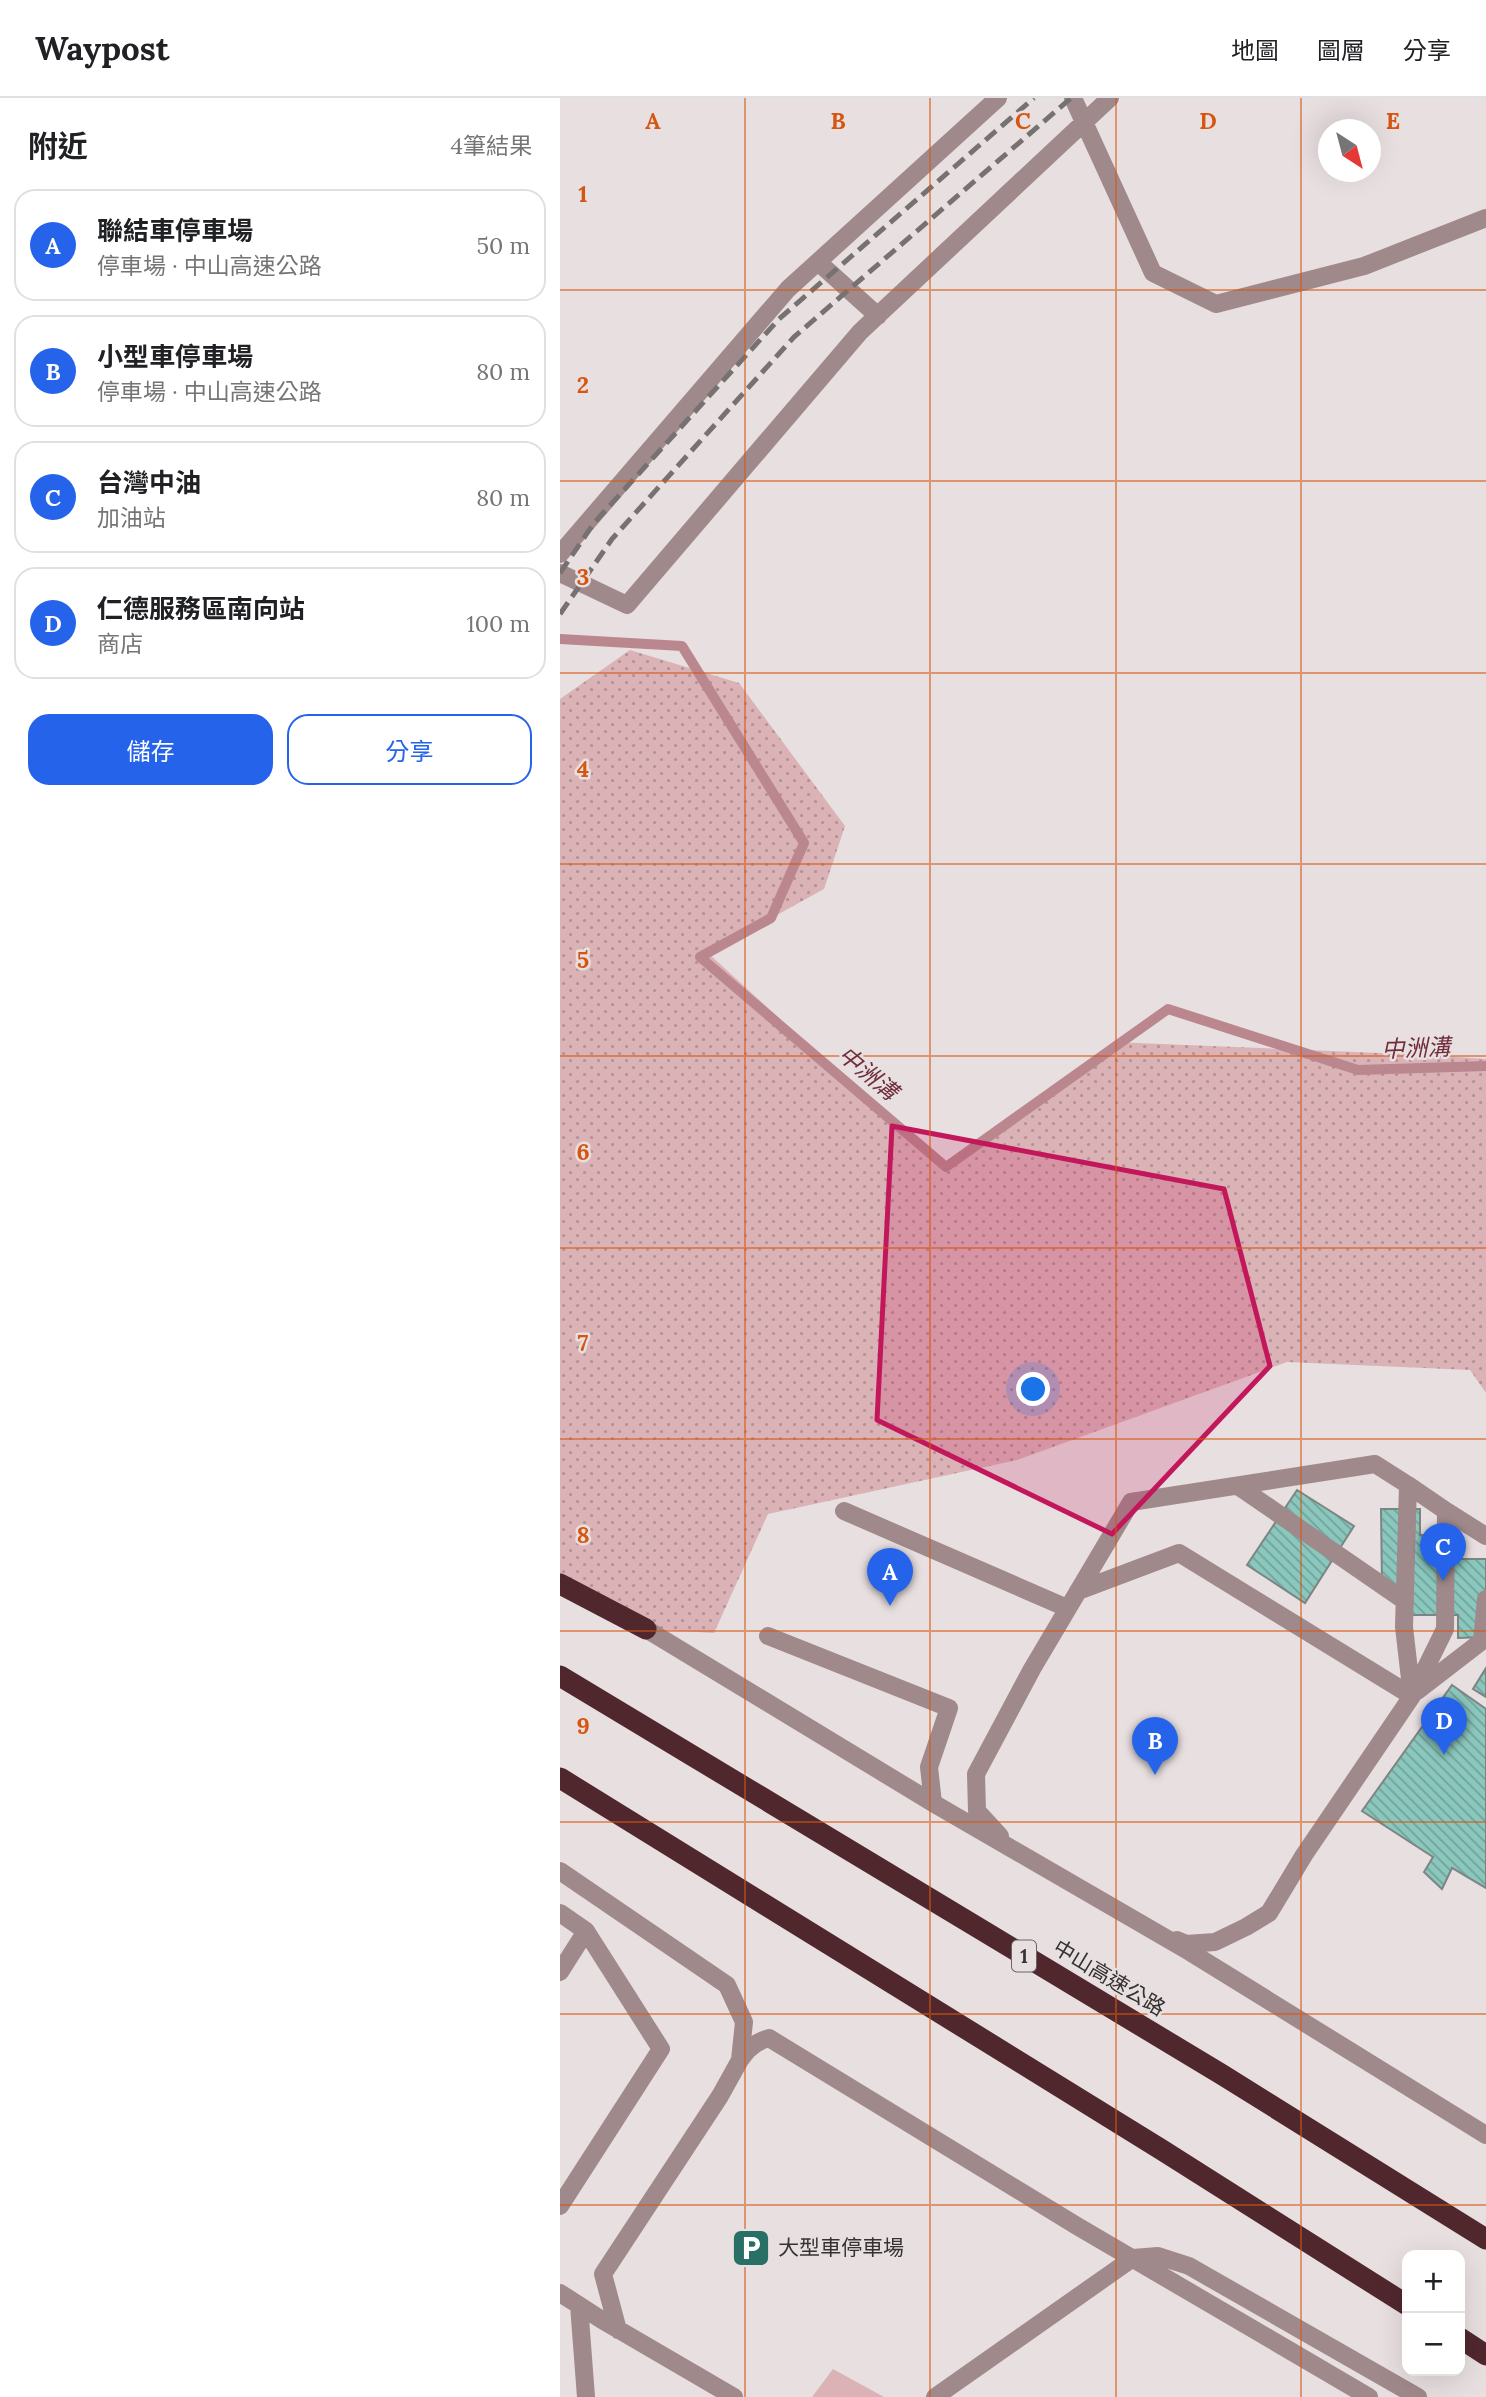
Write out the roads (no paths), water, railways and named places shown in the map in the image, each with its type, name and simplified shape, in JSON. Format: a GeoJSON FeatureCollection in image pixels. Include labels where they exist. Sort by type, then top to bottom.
{"type":"FeatureCollection","features":[{"type":"Feature","properties":{"kind":"highway"},"geometry":{"type":"LineString","coordinates":[[560,1584],[646,1629]]}},
{"type":"Feature","properties":{"kind":"highway","name":"中山高速公路"},"geometry":{"type":"LineString","coordinates":[[560,1676],[1197,2060],[1486,2239]]}},
{"type":"Feature","properties":{"kind":"highway"},"geometry":{"type":"LineString","coordinates":[[560,1779],[1162,2150],[1402,2302]]}},
{"type":"Feature","properties":{"kind":"highway"},"geometry":{"type":"LineString","coordinates":[[1465,2341],[1486,2355]]}},
{"type":"Feature","properties":{"kind":"street"},"geometry":{"type":"LineString","coordinates":[[560,554],[788,289],[998,98]]}},
{"type":"Feature","properties":{"kind":"street"},"geometry":{"type":"LineString","coordinates":[[1073,98],[1153,273],[1216,304],[1364,266],[1486,218]]}},
{"type":"Feature","properties":{"kind":"street"},"geometry":{"type":"LineString","coordinates":[[560,573],[627,605],[860,332],[1110,98]]}},
{"type":"Feature","properties":{"kind":"street"},"geometry":{"type":"LineString","coordinates":[[818,262],[878,316]]}},
{"type":"Feature","properties":{"kind":"street"},"geometry":{"type":"LineString","coordinates":[[1020,1854],[977,1811],[976,1774],[1068,1608],[1132,1502],[1375,1464],[1486,1536]]}},
{"type":"Feature","properties":{"kind":"street"},"geometry":{"type":"LineString","coordinates":[[1408,1485],[1404,1627],[1412,1696]]}},
{"type":"Feature","properties":{"kind":"street"},"geometry":{"type":"LineString","coordinates":[[1238,1486],[1405,1601]]}},
{"type":"Feature","properties":{"kind":"street"},"geometry":{"type":"LineString","coordinates":[[844,1511],[1068,1608]]}},
{"type":"Feature","properties":{"kind":"street"},"geometry":{"type":"LineString","coordinates":[[1158,1933],[1186,1944],[1216,1942],[1269,1913],[1304,1855],[1412,1696],[1445,1629],[1446,1511]]}},
{"type":"Feature","properties":{"kind":"street"},"geometry":{"type":"LineString","coordinates":[[1078,1591],[1179,1553],[1412,1696]]}},
{"type":"Feature","properties":{"kind":"street"},"geometry":{"type":"LineString","coordinates":[[1412,1696],[1482,1641],[1486,1599]]}},
{"type":"Feature","properties":{"kind":"street"},"geometry":{"type":"LineString","coordinates":[[646,1629],[933,1803],[1158,1933],[1486,2135]]}},
{"type":"Feature","properties":{"kind":"street"},"geometry":{"type":"LineString","coordinates":[[768,1636],[949,1708],[929,1767],[933,1803]]}},
{"type":"Feature","properties":{"kind":"street"},"geometry":{"type":"LineString","coordinates":[[560,1871],[727,1985],[744,2022],[740,2060]]}},
{"type":"Feature","properties":{"kind":"street"},"geometry":{"type":"LineString","coordinates":[[560,1913],[586,1931],[661,2049],[560,2206]]}},
{"type":"Feature","properties":{"kind":"street"},"geometry":{"type":"LineString","coordinates":[[560,1972],[586,1931]]}},
{"type":"Feature","properties":{"kind":"street"},"geometry":{"type":"LineString","coordinates":[[618,2330],[603,2274],[720,2096],[746,2050],[769,2038],[1369,2397]]}},
{"type":"Feature","properties":{"kind":"street"},"geometry":{"type":"LineString","coordinates":[[934,2397],[1133,2258],[1158,2256],[1189,2266],[1418,2397]]}},
{"type":"Feature","properties":{"kind":"street"},"geometry":{"type":"LineString","coordinates":[[560,2293],[734,2397]]}},
{"type":"Feature","properties":{"kind":"street"},"geometry":{"type":"LineString","coordinates":[[579,2305],[586,2397]]}},
{"type":"Feature","properties":{"kind":"waterway","name":"中洲溝"},"geometry":{"type":"LineString","coordinates":[[560,639],[682,646],[804,843],[771,918],[700,957],[946,1167],[1168,1009],[1358,1070],[1486,1066]]}},
{"type":"Feature","properties":{"kind":"railway"},"geometry":{"type":"LineString","coordinates":[[560,573],[594,523],[779,319],[1034,98]]}},
{"type":"Feature","properties":{"kind":"railway"},"geometry":{"type":"LineString","coordinates":[[560,614],[612,539],[794,337],[1071,98]]}},
{"type":"Feature","properties":{"kind":"place","name":"台灣中油"},"geometry":{"type":"Point","coordinates":[1443,1581]}},
{"type":"Feature","properties":{"kind":"place","name":"聯結車停車場"},"geometry":{"type":"Point","coordinates":[890,1606]}},
{"type":"Feature","properties":{"kind":"place","name":"仁德服務區南向站"},"geometry":{"type":"Point","coordinates":[1444,1755]}},
{"type":"Feature","properties":{"kind":"place","name":"小型車停車場"},"geometry":{"type":"Point","coordinates":[1155,1775]}},
{"type":"Feature","properties":{"kind":"place","name":"大型車停車場"},"geometry":{"type":"Point","coordinates":[751,2248]}}]}
